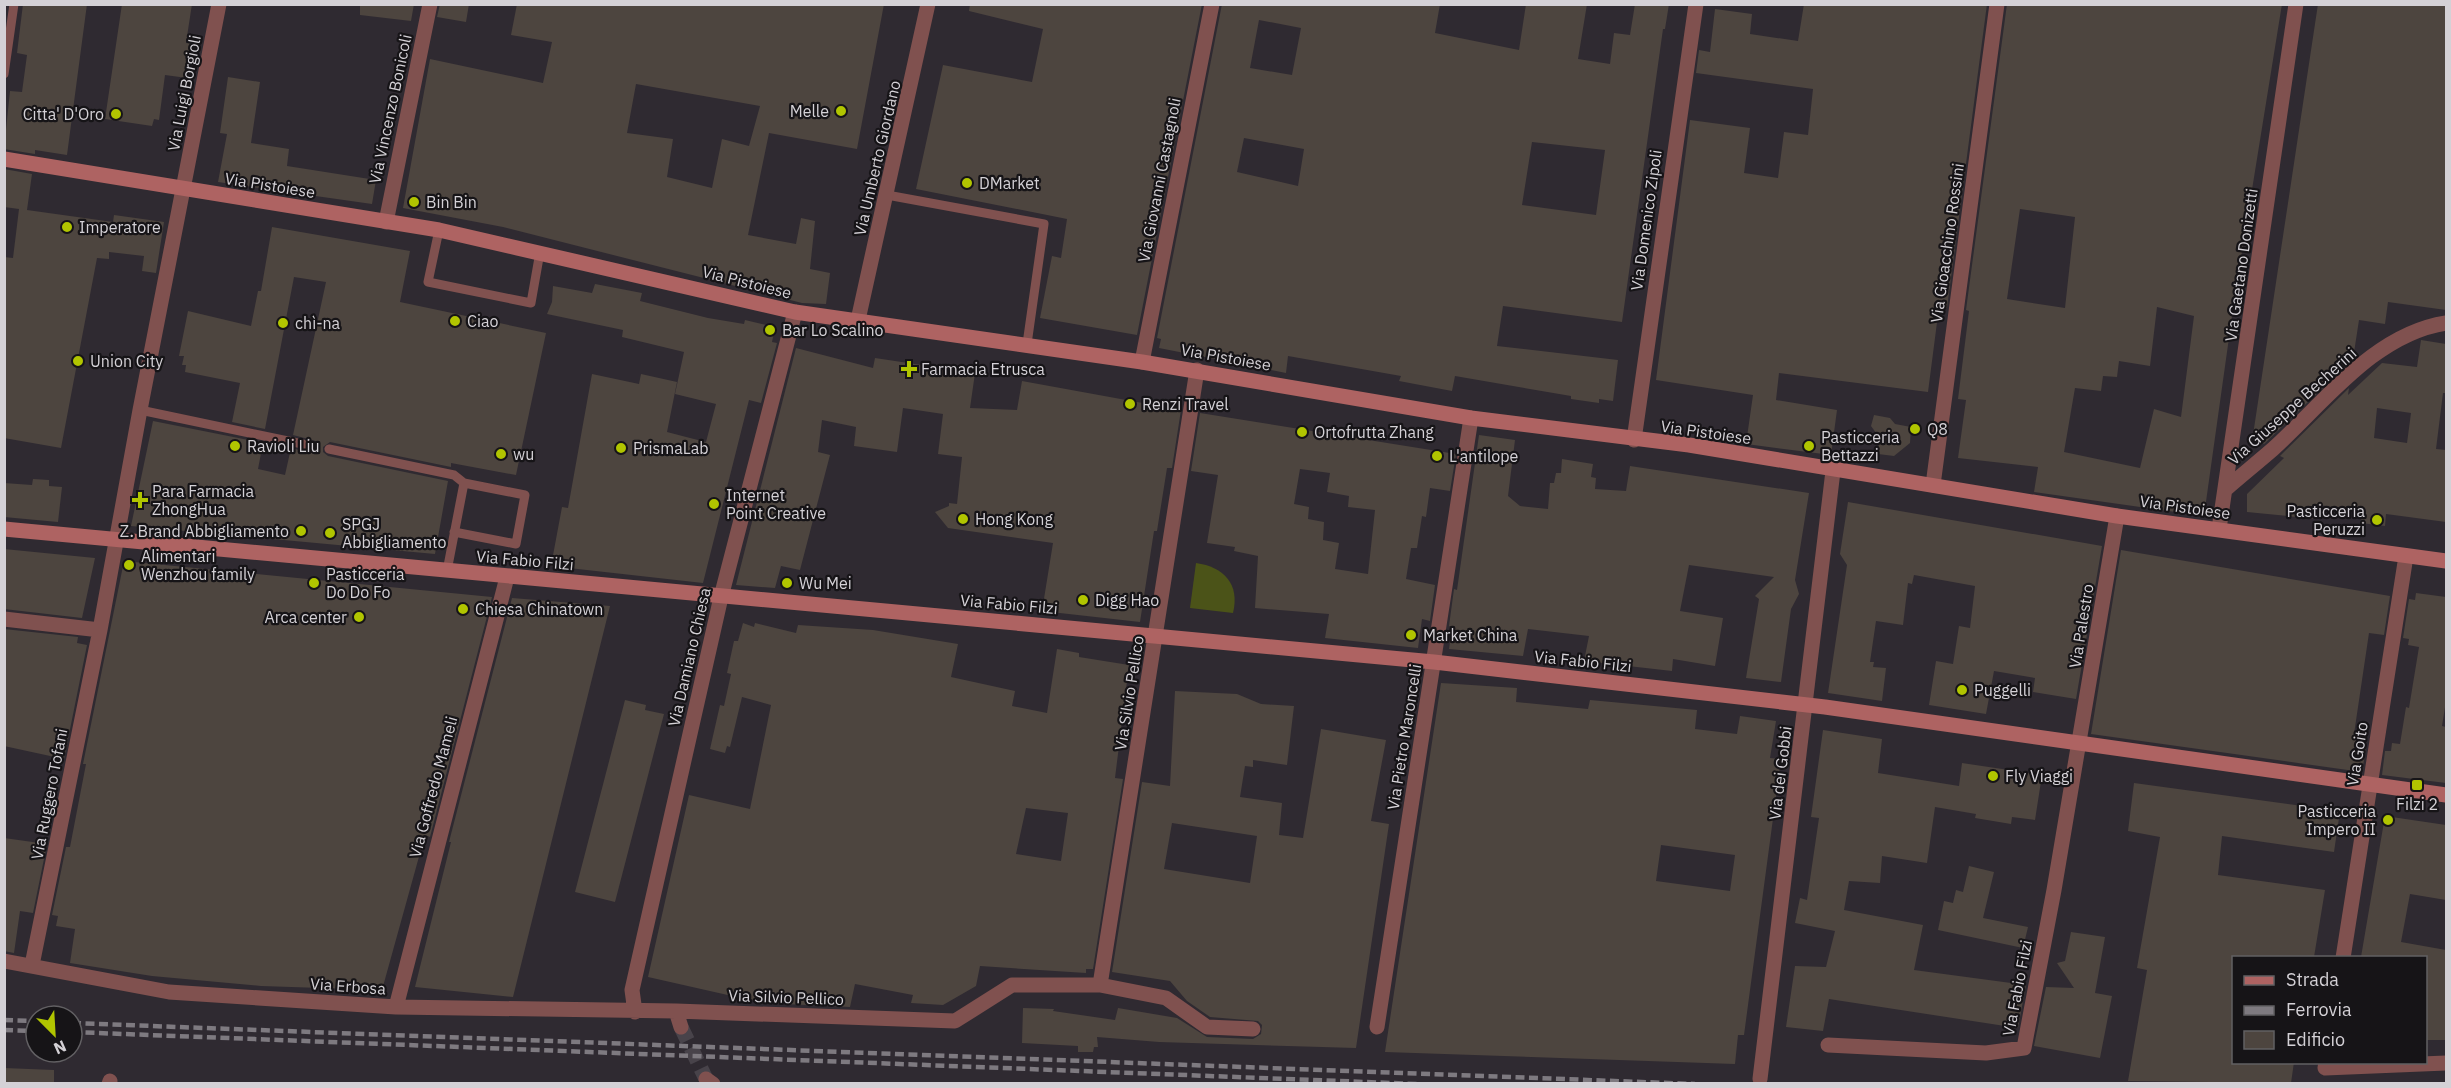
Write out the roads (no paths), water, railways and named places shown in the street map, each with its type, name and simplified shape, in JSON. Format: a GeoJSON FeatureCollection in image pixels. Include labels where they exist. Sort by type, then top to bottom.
{"type":"FeatureCollection","features":[{"type":"Feature","properties":{"kind":"street","name":"Via Luigi Borgioli"},"geometry":{"type":"LineString","coordinates":[[140,410],[219,4]]}},
{"type":"Feature","properties":{"kind":"street","name":"Via Vincenzo Bonicoli"},"geometry":{"type":"LineString","coordinates":[[386,222],[430,4]]}},
{"type":"Feature","properties":{"kind":"street","name":"Via Umberto Giordano"},"geometry":{"type":"LineString","coordinates":[[858,320],[928,4]]}},
{"type":"Feature","properties":{"kind":"street","name":"Via Giovanni Castagnoli"},"geometry":{"type":"LineString","coordinates":[[1142,362],[1212,4]]}},
{"type":"Feature","properties":{"kind":"street","name":"Via Domenico Zipoli"},"geometry":{"type":"LineString","coordinates":[[1634,440],[1696,4]]}},
{"type":"Feature","properties":{"kind":"street","name":"Via Gioacchino Rossini"},"geometry":{"type":"LineString","coordinates":[[1933,485],[1997,4]]}},
{"type":"Feature","properties":{"kind":"street","name":"Via Gaetano Donizetti"},"geometry":{"type":"LineString","coordinates":[[2219,530],[2227,488],[2296,4]]}},
{"type":"Feature","properties":{"kind":"street","name":"Via Pistoiese"},"geometry":{"type":"LineString","coordinates":[[4,159],[439,230],[795,312],[1197,370],[1471,418],[1689,446],[2117,516],[2446,561]]}},
{"type":"Feature","properties":{"kind":"street","name":"Via Damiano Chiesa"},"geometry":{"type":"LineString","coordinates":[[635,1012],[632,990],[721,597],[795,312]]}},
{"type":"Feature","properties":{"kind":"street","name":"Via Giuseppe Becherini"},"geometry":{"type":"LineString","coordinates":[[2227,488],[2273,449],[2357,368],[2396,341],[2446,323]]}},
{"type":"Feature","properties":{"kind":"street","name":"Via Silvio Pellico"},"geometry":{"type":"LineString","coordinates":[[1100,985],[1197,370]]}},
{"type":"Feature","properties":{"kind":"street","name":"Via Ruggero Tofani"},"geometry":{"type":"LineString","coordinates":[[32,965],[100,630],[140,410]]}},
{"type":"Feature","properties":{"kind":"street","name":"Via Pietro Maroncelli"},"geometry":{"type":"LineString","coordinates":[[1377,1026],[1471,418]]}},
{"type":"Feature","properties":{"kind":"street","name":"Via dei Gobbi"},"geometry":{"type":"LineString","coordinates":[[1760,1079],[1805,724],[1804,704],[1833,471]]}},
{"type":"Feature","properties":{"kind":"street","name":"Via Palestro"},"geometry":{"type":"LineString","coordinates":[[2080,741],[2117,516]]}},
{"type":"Feature","properties":{"kind":"street","name":"Via Fabio Filzi"},"geometry":{"type":"LineString","coordinates":[[4,529],[1434,662],[1804,704],[2080,741],[2446,795]]}},
{"type":"Feature","properties":{"kind":"street","name":"Via Goito"},"geometry":{"type":"LineString","coordinates":[[2343,956],[2406,556]]}},
{"type":"Feature","properties":{"kind":"street","name":"Via Goffredo Mameli"},"geometry":{"type":"LineString","coordinates":[[396,1007],[507,577]]}},
{"type":"Feature","properties":{"kind":"street"},"geometry":{"type":"LineString","coordinates":[[4,619],[100,630]]}},
{"type":"Feature","properties":{"kind":"street","name":"Via Fabio Filzi"},"geometry":{"type":"LineString","coordinates":[[1828,1045],[1986,1053],[2024,1048],[2080,741]]}},
{"type":"Feature","properties":{"kind":"street","name":"Via Erbosa"},"geometry":{"type":"LineString","coordinates":[[4,961],[169,992],[396,1007],[676,1011]]}},
{"type":"Feature","properties":{"kind":"street","name":"Via Silvio Pellico"},"geometry":{"type":"LineString","coordinates":[[676,1011],[955,1021],[1012,985],[1100,985],[1166,998],[1207,1027],[1253,1029]]}},
{"type":"Feature","properties":{"kind":"street"},"geometry":{"type":"LineString","coordinates":[[676,1011],[681,1026]]}},
{"type":"Feature","properties":{"kind":"street"},"geometry":{"type":"LineString","coordinates":[[2427,1064],[2446,1063]]}},
{"type":"Feature","properties":{"kind":"street"},"geometry":{"type":"LineString","coordinates":[[2326,1064],[2325,1068],[2422,1064]]}},
{"type":"Feature","properties":{"kind":"lane"},"geometry":{"type":"LineString","coordinates":[[4,74],[14,4]]}},
{"type":"Feature","properties":{"kind":"lane"},"geometry":{"type":"LineString","coordinates":[[887,195],[1044,225],[1027,344]]}},
{"type":"Feature","properties":{"kind":"lane"},"geometry":{"type":"LineString","coordinates":[[439,230],[428,282],[531,303],[540,252]]}},
{"type":"Feature","properties":{"kind":"lane"},"geometry":{"type":"LineString","coordinates":[[140,410],[312,446]]}},
{"type":"Feature","properties":{"kind":"lane"},"geometry":{"type":"LineString","coordinates":[[329,449],[454,475],[464,483],[525,495],[516,543],[454,532]]}},
{"type":"Feature","properties":{"kind":"lane"},"geometry":{"type":"LineString","coordinates":[[447,571],[464,483]]}},
{"type":"Feature","properties":{"kind":"tunnel"},"geometry":{"type":"LineString","coordinates":[[681,1027],[706,1079]]}},
{"type":"Feature","properties":{"kind":"railway"},"geometry":{"type":"LineString","coordinates":[[4,1020],[24,1021]]}},
{"type":"Feature","properties":{"kind":"railway"},"geometry":{"type":"LineString","coordinates":[[84,1023],[1695,1084]]}},
{"type":"Feature","properties":{"kind":"railway"},"geometry":{"type":"LineString","coordinates":[[4,1030],[24,1031]]}},
{"type":"Feature","properties":{"kind":"railway"},"geometry":{"type":"LineString","coordinates":[[84,1032],[1417,1084]]}},
{"type":"Feature","properties":{"kind":"place","name":"Melle"},"geometry":{"type":"Point","coordinates":[841,111]}},
{"type":"Feature","properties":{"kind":"place","name":"Citta' D'Oro"},"geometry":{"type":"Point","coordinates":[116,114]}},
{"type":"Feature","properties":{"kind":"place","name":"DMarket"},"geometry":{"type":"Point","coordinates":[967,183]}},
{"type":"Feature","properties":{"kind":"place","name":"Bin Bin"},"geometry":{"type":"Point","coordinates":[414,202]}},
{"type":"Feature","properties":{"kind":"place","name":"Imperatore"},"geometry":{"type":"Point","coordinates":[67,227]}},
{"type":"Feature","properties":{"kind":"place","name":"Ciao"},"geometry":{"type":"Point","coordinates":[455,321]}},
{"type":"Feature","properties":{"kind":"place","name":"chì-na"},"geometry":{"type":"Point","coordinates":[283,323]}},
{"type":"Feature","properties":{"kind":"place","name":"Bar Lo Scalino"},"geometry":{"type":"Point","coordinates":[770,330]}},
{"type":"Feature","properties":{"kind":"place","name":"Union City"},"geometry":{"type":"Point","coordinates":[78,361]}},
{"type":"Feature","properties":{"kind":"place","name":"Farmacia Etrusca"},"geometry":{"type":"Point","coordinates":[909,369]}},
{"type":"Feature","properties":{"kind":"place","name":"Renzi Travel"},"geometry":{"type":"Point","coordinates":[1130,404]}},
{"type":"Feature","properties":{"kind":"place","name":"Q8"},"geometry":{"type":"Point","coordinates":[1915,429]}},
{"type":"Feature","properties":{"kind":"place","name":"Ortofrutta Zhang"},"geometry":{"type":"Point","coordinates":[1302,432]}},
{"type":"Feature","properties":{"kind":"place","name":"Ravioli Liu"},"geometry":{"type":"Point","coordinates":[235,446]}},
{"type":"Feature","properties":{"kind":"place","name":"Pasticceria Bettazzi"},"geometry":{"type":"Point","coordinates":[1809,446]}},
{"type":"Feature","properties":{"kind":"place","name":"PrismaLab"},"geometry":{"type":"Point","coordinates":[621,448]}},
{"type":"Feature","properties":{"kind":"place","name":"wu"},"geometry":{"type":"Point","coordinates":[501,454]}},
{"type":"Feature","properties":{"kind":"place","name":"L'antilope"},"geometry":{"type":"Point","coordinates":[1437,456]}},
{"type":"Feature","properties":{"kind":"place","name":"Para Farmacia ZhongHua"},"geometry":{"type":"Point","coordinates":[140,500]}},
{"type":"Feature","properties":{"kind":"place","name":"Internet Point Creative"},"geometry":{"type":"Point","coordinates":[714,504]}},
{"type":"Feature","properties":{"kind":"place","name":"Hong Kong"},"geometry":{"type":"Point","coordinates":[963,519]}},
{"type":"Feature","properties":{"kind":"place","name":"Pasticceria Peruzzi"},"geometry":{"type":"Point","coordinates":[2377,520]}},
{"type":"Feature","properties":{"kind":"place","name":"Z. Brand Abbigliamento"},"geometry":{"type":"Point","coordinates":[301,531]}},
{"type":"Feature","properties":{"kind":"place","name":"SPGJ Abbigliamento"},"geometry":{"type":"Point","coordinates":[330,533]}},
{"type":"Feature","properties":{"kind":"place","name":"Alimentari Wenzhou family"},"geometry":{"type":"Point","coordinates":[129,565]}},
{"type":"Feature","properties":{"kind":"place","name":"Pasticceria Do Do Fo"},"geometry":{"type":"Point","coordinates":[314,583]}},
{"type":"Feature","properties":{"kind":"place","name":"Wu Mei"},"geometry":{"type":"Point","coordinates":[787,583]}},
{"type":"Feature","properties":{"kind":"place","name":"Digg Hao"},"geometry":{"type":"Point","coordinates":[1083,600]}},
{"type":"Feature","properties":{"kind":"place","name":"Chiesa Chinatown"},"geometry":{"type":"Point","coordinates":[463,609]}},
{"type":"Feature","properties":{"kind":"place","name":"Arca center"},"geometry":{"type":"Point","coordinates":[359,617]}},
{"type":"Feature","properties":{"kind":"place","name":"Market China"},"geometry":{"type":"Point","coordinates":[1411,635]}},
{"type":"Feature","properties":{"kind":"place","name":"Puggelli"},"geometry":{"type":"Point","coordinates":[1962,690]}},
{"type":"Feature","properties":{"kind":"place","name":"Fly Viaggi"},"geometry":{"type":"Point","coordinates":[1993,776]}},
{"type":"Feature","properties":{"kind":"place","name":"Filzi 2"},"geometry":{"type":"Point","coordinates":[2417,785]}},
{"type":"Feature","properties":{"kind":"place","name":"Pasticceria Impero II"},"geometry":{"type":"Point","coordinates":[2388,820]}}]}
